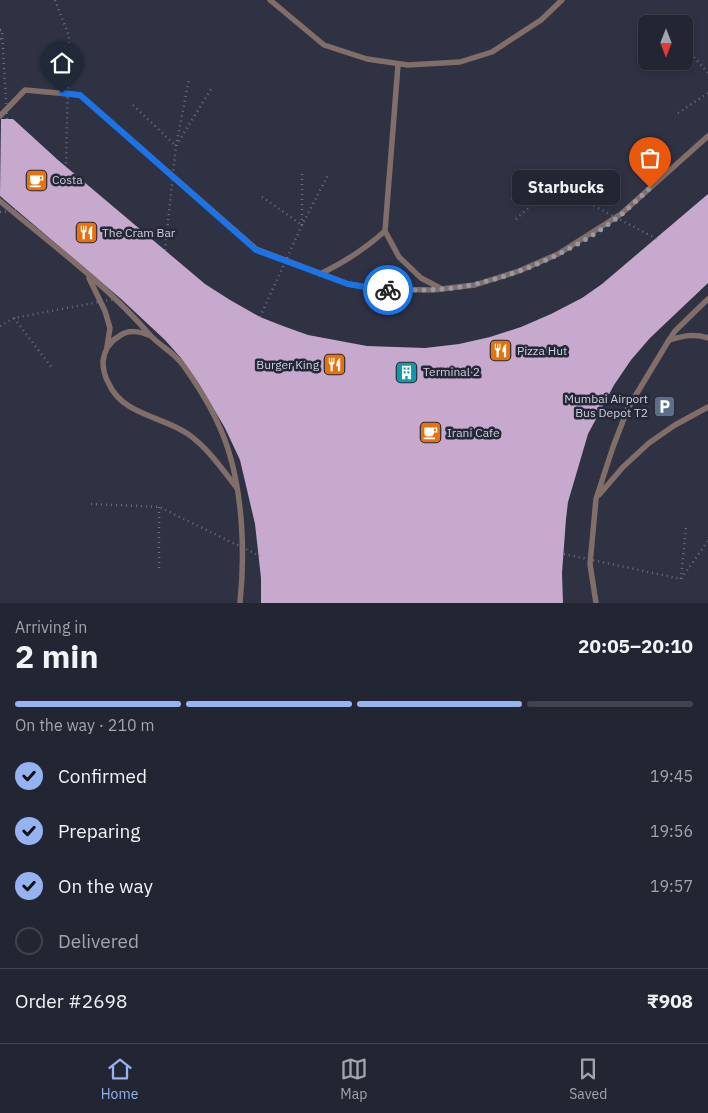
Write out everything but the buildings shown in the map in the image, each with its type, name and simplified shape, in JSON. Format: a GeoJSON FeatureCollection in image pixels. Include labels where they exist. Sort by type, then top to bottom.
{"type":"FeatureCollection","features":[{"type":"Feature","properties":{"kind":"lane"},"geometry":{"type":"LineString","coordinates":[[270,0],[324,46],[367,59],[398,64],[460,62],[492,52],[541,20],[562,0]]}},
{"type":"Feature","properties":{"kind":"lane"},"geometry":{"type":"LineString","coordinates":[[398,64],[385,231],[399,257],[421,278],[442,289]]}},
{"type":"Feature","properties":{"kind":"lane"},"geometry":{"type":"LineString","coordinates":[[0,116],[25,90],[80,95],[256,250],[348,284],[378,289],[442,289],[475,284],[519,271],[558,254],[621,214],[708,136]]}},
{"type":"Feature","properties":{"kind":"lane"},"geometry":{"type":"LineString","coordinates":[[0,201],[142,323],[151,336],[182,364],[210,407],[228,448],[238,490],[242,552],[240,603]]}},
{"type":"Feature","properties":{"kind":"lane"},"geometry":{"type":"LineString","coordinates":[[320,274],[352,258],[385,231]]}},
{"type":"Feature","properties":{"kind":"lane"},"geometry":{"type":"LineString","coordinates":[[88,275],[105,311],[110,328],[103,372],[115,396],[129,408],[160,420],[188,434],[214,458],[238,490]]}},
{"type":"Feature","properties":{"kind":"lane"},"geometry":{"type":"LineString","coordinates":[[596,603],[590,564],[596,499],[628,408],[675,331],[708,299]]}},
{"type":"Feature","properties":{"kind":"lane"},"geometry":{"type":"LineString","coordinates":[[108,347],[118,337],[127,332],[139,331],[151,336]]}},
{"type":"Feature","properties":{"kind":"lane"},"geometry":{"type":"LineString","coordinates":[[669,340],[698,334],[708,338]]}},
{"type":"Feature","properties":{"kind":"lane"},"geometry":{"type":"LineString","coordinates":[[596,499],[623,467],[649,443],[675,425],[708,407]]}},
{"type":"Feature","properties":{"kind":"lane"},"geometry":{"type":"LineString","coordinates":[[234,603],[240,596]]}},
{"type":"Feature","properties":{"kind":"path"},"geometry":{"type":"LineString","coordinates":[[55,0],[69,36],[66,166]]}},
{"type":"Feature","properties":{"kind":"path"},"geometry":{"type":"LineString","coordinates":[[0,30],[2,30],[7,118]]}},
{"type":"Feature","properties":{"kind":"path"},"geometry":{"type":"LineString","coordinates":[[693,56],[708,73]]}},
{"type":"Feature","properties":{"kind":"path"},"geometry":{"type":"LineString","coordinates":[[165,250],[176,146],[189,79]]}},
{"type":"Feature","properties":{"kind":"path"},"geometry":{"type":"LineString","coordinates":[[176,146],[211,89]]}},
{"type":"Feature","properties":{"kind":"path"},"geometry":{"type":"LineString","coordinates":[[678,113],[708,94]]}},
{"type":"Feature","properties":{"kind":"path"},"geometry":{"type":"LineString","coordinates":[[134,105],[176,146]]}},
{"type":"Feature","properties":{"kind":"path"},"geometry":{"type":"LineString","coordinates":[[302,174],[302,226]]}},
{"type":"Feature","properties":{"kind":"path"},"geometry":{"type":"LineString","coordinates":[[260,317],[328,175]]}},
{"type":"Feature","properties":{"kind":"path"},"geometry":{"type":"LineString","coordinates":[[516,219],[554,185]]}},
{"type":"Feature","properties":{"kind":"path"},"geometry":{"type":"LineString","coordinates":[[511,199],[554,185],[656,239]]}},
{"type":"Feature","properties":{"kind":"path"},"geometry":{"type":"LineString","coordinates":[[262,197],[302,226]]}},
{"type":"Feature","properties":{"kind":"path"},"geometry":{"type":"LineString","coordinates":[[0,212],[18,210]]}},
{"type":"Feature","properties":{"kind":"path"},"geometry":{"type":"LineString","coordinates":[[0,326],[14,318],[120,298]]}},
{"type":"Feature","properties":{"kind":"path"},"geometry":{"type":"LineString","coordinates":[[14,318],[52,368]]}},
{"type":"Feature","properties":{"kind":"path"},"geometry":{"type":"LineString","coordinates":[[91,504],[159,507],[260,556]]}},
{"type":"Feature","properties":{"kind":"path"},"geometry":{"type":"LineString","coordinates":[[159,507],[159,569]]}},
{"type":"Feature","properties":{"kind":"path"},"geometry":{"type":"LineString","coordinates":[[681,580],[686,527]]}},
{"type":"Feature","properties":{"kind":"path"},"geometry":{"type":"LineString","coordinates":[[681,580],[708,541]]}},
{"type":"Feature","properties":{"kind":"path"},"geometry":{"type":"LineString","coordinates":[[564,554],[681,580]]}},
{"type":"Feature","properties":{"kind":"way so far"},"geometry":{"type":"LineString","coordinates":[[388,290],[433,290],[475,284],[519,271],[558,254],[590,235],[621,214],[650,188]]}},
{"type":"Feature","properties":{"kind":"place","name":"Costa"},"geometry":{"type":"Point","coordinates":[36,180]}},
{"type":"Feature","properties":{"kind":"place","name":"Starbucks"},"geometry":{"type":"Point","coordinates":[650,188]}},
{"type":"Feature","properties":{"kind":"place","name":"The Cram Bar"},"geometry":{"type":"Point","coordinates":[86,233]}},
{"type":"Feature","properties":{"kind":"place","name":"Pizza Hut"},"geometry":{"type":"Point","coordinates":[501,351]}},
{"type":"Feature","properties":{"kind":"place","name":"Burger King"},"geometry":{"type":"Point","coordinates":[335,365]}},
{"type":"Feature","properties":{"kind":"place","name":"Terminal 2"},"geometry":{"type":"Point","coordinates":[407,372]}},
{"type":"Feature","properties":{"kind":"place","name":"Mumbai Airport Bus Depot T2"},"geometry":{"type":"Point","coordinates":[664,406]}},
{"type":"Feature","properties":{"kind":"place","name":"Irani Cafe"},"geometry":{"type":"Point","coordinates":[431,433]}},
{"type":"Feature","properties":{"kind":"route"},"geometry":{"type":"LineString","coordinates":[[62,93],[80,95],[256,250],[348,284],[388,290]]}}]}
